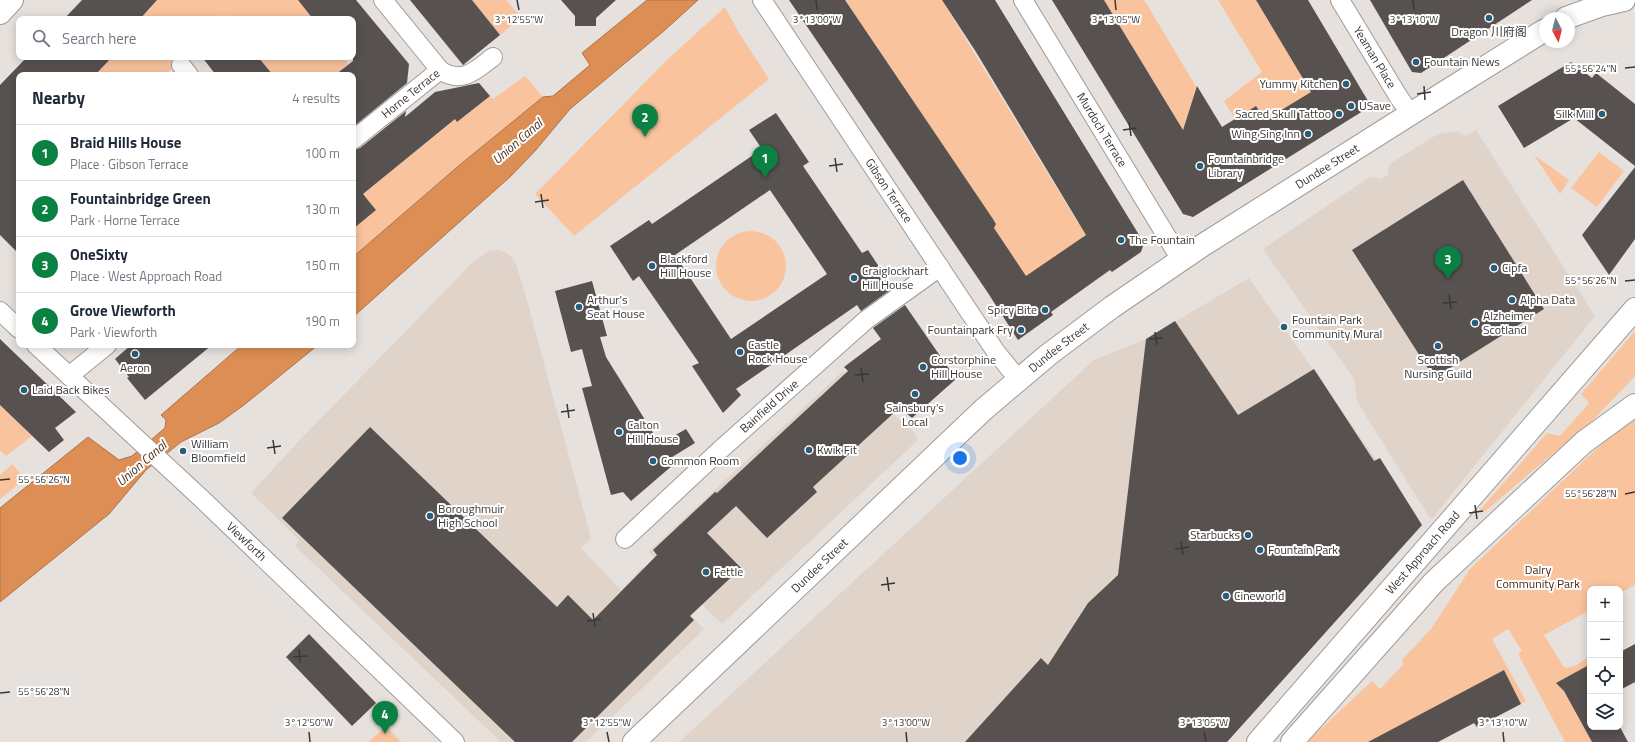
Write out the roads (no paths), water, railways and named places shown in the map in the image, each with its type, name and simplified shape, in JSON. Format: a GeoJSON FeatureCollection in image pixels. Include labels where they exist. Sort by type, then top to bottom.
{"type":"FeatureCollection","features":[{"type":"Feature","properties":{"kind":"street"},"geometry":{"type":"LineString","coordinates":[[0,13],[12,0]]}},
{"type":"Feature","properties":{"kind":"street"},"geometry":{"type":"LineString","coordinates":[[383,0],[440,70]]}},
{"type":"Feature","properties":{"kind":"street","name":"Gibson Terrace"},"geometry":{"type":"LineString","coordinates":[[762,0],[996,352],[1018,379]]}},
{"type":"Feature","properties":{"kind":"street","name":"Murdoch Terrace"},"geometry":{"type":"LineString","coordinates":[[1023,0],[1181,260]]}},
{"type":"Feature","properties":{"kind":"street","name":"Yeaman Place"},"geometry":{"type":"LineString","coordinates":[[1340,0],[1398,96],[1410,113]]}},
{"type":"Feature","properties":{"kind":"street"},"geometry":{"type":"LineString","coordinates":[[1575,15],[1620,0]]}},
{"type":"Feature","properties":{"kind":"street","name":"Dundee Street"},"geometry":{"type":"LineString","coordinates":[[634,742],[929,461],[1018,379],[1112,307],[1181,260],[1410,113],[1539,34]]}},
{"type":"Feature","properties":{"kind":"street","name":"Horne Terrace"},"geometry":{"type":"LineString","coordinates":[[356,138],[440,70],[449,75],[464,76],[474,72],[493,57]]}},
{"type":"Feature","properties":{"kind":"street","name":"Bainfield Drive"},"geometry":{"type":"LineString","coordinates":[[625,539],[720,451],[866,320],[940,267]]}},
{"type":"Feature","properties":{"kind":"street","name":"West Approach Road"},"geometry":{"type":"LineString","coordinates":[[1258,742],[1635,309]]}},
{"type":"Feature","properties":{"kind":"street"},"geometry":{"type":"LineString","coordinates":[[0,310],[16,326]]}},
{"type":"Feature","properties":{"kind":"street","name":"Viewforth"},"geometry":{"type":"LineString","coordinates":[[39,348],[181,480],[455,742]]}},
{"type":"Feature","properties":{"kind":"street"},"geometry":{"type":"LineString","coordinates":[[69,376],[102,348]]}},
{"type":"Feature","properties":{"kind":"street"},"geometry":{"type":"LineString","coordinates":[[1292,742],[1434,582],[1584,442],[1635,388]]}},
{"type":"Feature","properties":{"kind":"street"},"geometry":{"type":"LineString","coordinates":[[1584,442],[1635,405]]}},
{"type":"Feature","properties":{"kind":"water","name":"Union Canal"},"geometry":{"type":"Polygon","coordinates":[[[647,0],[698,0],[665,30],[570,109],[535,151],[511,176],[356,314],[356,254],[462,163],[543,97],[553,96],[590,65],[582,53],[647,0]]]}},
{"type":"Feature","properties":{"kind":"water","name":"Union Canal"},"geometry":{"type":"Polygon","coordinates":[[[239,348],[314,348],[244,405],[219,423],[181,442],[146,470],[109,514],[0,602],[0,508],[88,437],[119,460],[132,456],[165,428],[166,420],[161,415],[239,348]]]}},
{"type":"Feature","properties":{"kind":"place","name":"Dragon 川府阁"},"geometry":{"type":"Point","coordinates":[1489,18]}},
{"type":"Feature","properties":{"kind":"place","name":"Fountain News"},"geometry":{"type":"Point","coordinates":[1416,62]}},
{"type":"Feature","properties":{"kind":"place","name":"Yummy Kitchen"},"geometry":{"type":"Point","coordinates":[1346,84]}},
{"type":"Feature","properties":{"kind":"place","name":"USave"},"geometry":{"type":"Point","coordinates":[1351,106]}},
{"type":"Feature","properties":{"kind":"place","name":"Sacred Skull Tattoo"},"geometry":{"type":"Point","coordinates":[1339,114]}},
{"type":"Feature","properties":{"kind":"place","name":"Silk Mill"},"geometry":{"type":"Point","coordinates":[1602,114]}},
{"type":"Feature","properties":{"kind":"place","name":"Wing Sing Inn"},"geometry":{"type":"Point","coordinates":[1308,134]}},
{"type":"Feature","properties":{"kind":"place","name":"Fountainbridge Green"},"geometry":{"type":"Point","coordinates":[645,137]}},
{"type":"Feature","properties":{"kind":"place","name":"Fountainbridge Library"},"geometry":{"type":"Point","coordinates":[1200,166]}},
{"type":"Feature","properties":{"kind":"place","name":"Braid Hills House"},"geometry":{"type":"Point","coordinates":[765,178]}},
{"type":"Feature","properties":{"kind":"place","name":"The Fountain"},"geometry":{"type":"Point","coordinates":[1121,240]}},
{"type":"Feature","properties":{"kind":"place","name":"Blackford Hill House"},"geometry":{"type":"Point","coordinates":[652,266]}},
{"type":"Feature","properties":{"kind":"place","name":"Cipfa"},"geometry":{"type":"Point","coordinates":[1494,268]}},
{"type":"Feature","properties":{"kind":"place","name":"Craiglockhart Hill House"},"geometry":{"type":"Point","coordinates":[854,278]}},
{"type":"Feature","properties":{"kind":"place","name":"OneSixty"},"geometry":{"type":"Point","coordinates":[1448,279]}},
{"type":"Feature","properties":{"kind":"place","name":"Alpha Data"},"geometry":{"type":"Point","coordinates":[1512,300]}},
{"type":"Feature","properties":{"kind":"place","name":"Arthur's Seat House"},"geometry":{"type":"Point","coordinates":[579,307]}},
{"type":"Feature","properties":{"kind":"place","name":"Spicy Bite"},"geometry":{"type":"Point","coordinates":[1045,310]}},
{"type":"Feature","properties":{"kind":"place","name":"Alzheimer Scotland"},"geometry":{"type":"Point","coordinates":[1475,323]}},
{"type":"Feature","properties":{"kind":"place","name":"Fountain Park Community Mural"},"geometry":{"type":"Point","coordinates":[1284,327]}},
{"type":"Feature","properties":{"kind":"place","name":"Fountainpark Fry"},"geometry":{"type":"Point","coordinates":[1021,330]}},
{"type":"Feature","properties":{"kind":"place","name":"Scottish Nursing Guild"},"geometry":{"type":"Point","coordinates":[1438,346]}},
{"type":"Feature","properties":{"kind":"place","name":"Castle Rock House"},"geometry":{"type":"Point","coordinates":[740,352]}},
{"type":"Feature","properties":{"kind":"place","name":"Aeron"},"geometry":{"type":"Point","coordinates":[135,354]}},
{"type":"Feature","properties":{"kind":"place","name":"Corstorphine Hill House"},"geometry":{"type":"Point","coordinates":[923,367]}},
{"type":"Feature","properties":{"kind":"place","name":"Laid Back Bikes"},"geometry":{"type":"Point","coordinates":[24,390]}},
{"type":"Feature","properties":{"kind":"place","name":"Sainsbury's Local"},"geometry":{"type":"Point","coordinates":[915,394]}},
{"type":"Feature","properties":{"kind":"place","name":"Calton Hill House"},"geometry":{"type":"Point","coordinates":[619,432]}},
{"type":"Feature","properties":{"kind":"place","name":"Kwik Fit"},"geometry":{"type":"Point","coordinates":[809,450]}},
{"type":"Feature","properties":{"kind":"place","name":"William Bloomfield"},"geometry":{"type":"Point","coordinates":[183,451]}},
{"type":"Feature","properties":{"kind":"place","name":"Common Room"},"geometry":{"type":"Point","coordinates":[653,461]}},
{"type":"Feature","properties":{"kind":"place","name":"Boroughmuir High School"},"geometry":{"type":"Point","coordinates":[430,516]}},
{"type":"Feature","properties":{"kind":"place","name":"Starbucks"},"geometry":{"type":"Point","coordinates":[1248,535]}},
{"type":"Feature","properties":{"kind":"place","name":"Fountain Park"},"geometry":{"type":"Point","coordinates":[1260,550]}},
{"type":"Feature","properties":{"kind":"place","name":"Fettle"},"geometry":{"type":"Point","coordinates":[706,572]}},
{"type":"Feature","properties":{"kind":"place","name":"Cineworld"},"geometry":{"type":"Point","coordinates":[1226,596]}},
{"type":"Feature","properties":{"kind":"place","name":"Grove Viewforth"},"geometry":{"type":"Point","coordinates":[385,734]}},
{"type":"Feature","properties":{"kind":"park label","name":"Dalry Community Park"},"geometry":{"type":"Point","coordinates":[1538,577]}}]}
